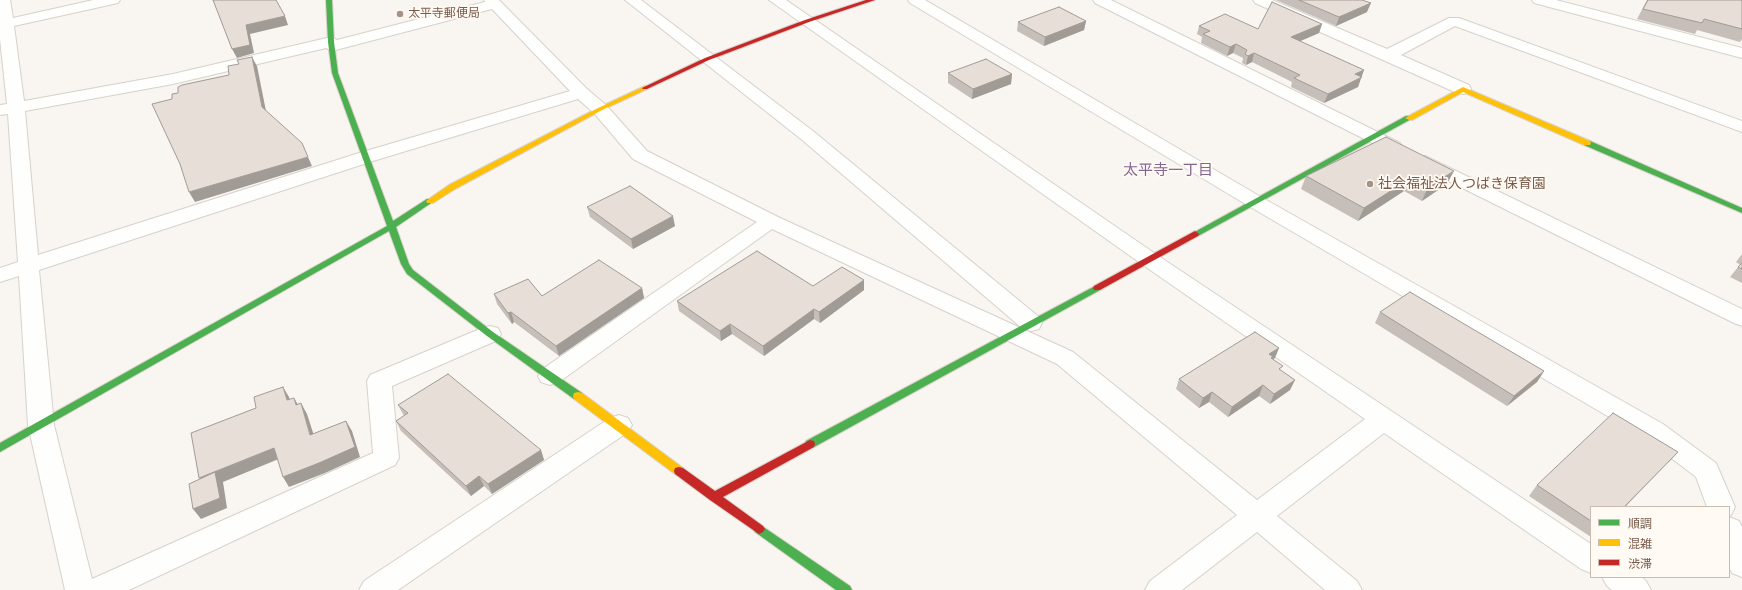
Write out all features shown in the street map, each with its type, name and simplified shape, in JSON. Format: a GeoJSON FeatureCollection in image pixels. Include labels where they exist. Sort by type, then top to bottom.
{"type":"FeatureCollection","features":[{"type":"Feature","properties":{"kind":"street"},"geometry":{"type":"LineString","coordinates":[[3,0],[8,108],[27,266],[41,425],[80,590]]}},
{"type":"Feature","properties":{"kind":"street"},"geometry":{"type":"LineString","coordinates":[[3,25],[113,0]]}},
{"type":"Feature","properties":{"kind":"street"},"geometry":{"type":"LineString","coordinates":[[329,0],[331,44],[335,73],[410,272],[490,334],[619,425],[714,497],[846,590]]}},
{"type":"Feature","properties":{"kind":"street"},"geometry":{"type":"LineString","coordinates":[[632,0],[806,135],[1021,328],[1065,358],[1347,590]]}},
{"type":"Feature","properties":{"kind":"street"},"geometry":{"type":"LineString","coordinates":[[776,0],[1150,260],[1590,559]]}},
{"type":"Feature","properties":{"kind":"street"},"geometry":{"type":"LineString","coordinates":[[0,448],[392,226],[452,187],[600,109],[707,59],[807,21],[872,0]]}},
{"type":"Feature","properties":{"kind":"street"},"geometry":{"type":"LineString","coordinates":[[915,0],[1254,201],[1654,431],[1707,471],[1721,506]]}},
{"type":"Feature","properties":{"kind":"street"},"geometry":{"type":"LineString","coordinates":[[1100,0],[1373,137],[1742,318]]}},
{"type":"Feature","properties":{"kind":"street"},"geometry":{"type":"LineString","coordinates":[[1260,0],[1742,211]]}},
{"type":"Feature","properties":{"kind":"street"},"geometry":{"type":"LineString","coordinates":[[1539,0],[1573,4],[1742,53]]}},
{"type":"Feature","properties":{"kind":"street"},"geometry":{"type":"LineString","coordinates":[[8,108],[39,104],[173,79],[331,44],[495,2],[581,92],[600,109],[640,155],[771,221],[1021,328]]}},
{"type":"Feature","properties":{"kind":"street"},"geometry":{"type":"LineString","coordinates":[[1388,55],[1454,21],[1742,127]]}},
{"type":"Feature","properties":{"kind":"street"},"geometry":{"type":"LineString","coordinates":[[714,497],[1021,328],[1150,260],[1254,201],[1463,89]]}},
{"type":"Feature","properties":{"kind":"street"},"geometry":{"type":"LineString","coordinates":[[0,275],[366,157],[581,92]]}},
{"type":"Feature","properties":{"kind":"street"},"geometry":{"type":"LineString","coordinates":[[550,376],[771,221]]}},
{"type":"Feature","properties":{"kind":"street"},"geometry":{"type":"LineString","coordinates":[[99,590],[386,458],[379,381],[490,334]]}},
{"type":"Feature","properties":{"kind":"street"},"geometry":{"type":"LineString","coordinates":[[1160,590],[1384,419]]}},
{"type":"Feature","properties":{"kind":"street"},"geometry":{"type":"LineString","coordinates":[[374,590],[619,425]]}},
{"type":"Feature","properties":{"kind":"street"},"geometry":{"type":"LineString","coordinates":[[1730,532],[1742,564]]}},
{"type":"Feature","properties":{"kind":"street"},"geometry":{"type":"LineString","coordinates":[[1618,578],[1636,590]]}},
{"type":"Feature","properties":{"kind":"building"},"geometry":{"type":"Polygon","coordinates":[[[213,0],[276,0],[285,16],[246,25],[250,45],[232,49],[213,0]]]}},
{"type":"Feature","properties":{"kind":"building"},"geometry":{"type":"Polygon","coordinates":[[[1299,0],[1362,0],[1371,3],[1339,17],[1299,0]]]}},
{"type":"Feature","properties":{"kind":"building"},"geometry":{"type":"Polygon","coordinates":[[[1648,0],[1742,0],[1742,29],[1704,19],[1702,23],[1643,9],[1648,0]]]}},
{"type":"Feature","properties":{"kind":"building"},"geometry":{"type":"Polygon","coordinates":[[[1272,2],[1322,24],[1291,37],[1364,70],[1355,74],[1362,77],[1328,94],[1294,78],[1300,75],[1254,53],[1248,56],[1245,54],[1247,50],[1236,44],[1230,47],[1203,34],[1210,31],[1199,26],[1225,14],[1258,29],[1272,2]]]}},
{"type":"Feature","properties":{"kind":"building"},"geometry":{"type":"Polygon","coordinates":[[[1059,7],[1086,21],[1045,37],[1018,22],[1059,7]]]}},
{"type":"Feature","properties":{"kind":"building"},"geometry":{"type":"Polygon","coordinates":[[[252,57],[262,107],[302,143],[308,157],[189,192],[180,164],[152,104],[172,99],[172,94],[178,93],[178,87],[182,85],[229,75],[228,66],[239,64],[237,60],[252,57]]]}},
{"type":"Feature","properties":{"kind":"building"},"geometry":{"type":"Polygon","coordinates":[[[986,59],[1012,74],[973,89],[948,73],[986,59]]]}},
{"type":"Feature","properties":{"kind":"building"},"geometry":{"type":"Polygon","coordinates":[[[1386,137],[1454,171],[1428,187],[1411,178],[1364,208],[1306,176],[1386,137]]]}},
{"type":"Feature","properties":{"kind":"building"},"geometry":{"type":"Polygon","coordinates":[[[630,186],[673,216],[631,239],[587,207],[630,186]]]}},
{"type":"Feature","properties":{"kind":"building"},"geometry":{"type":"Polygon","coordinates":[[[757,251],[813,286],[842,267],[864,280],[819,312],[814,309],[763,346],[730,324],[720,331],[677,301],[757,251]]]}},
{"type":"Feature","properties":{"kind":"building"},"geometry":{"type":"Polygon","coordinates":[[[599,260],[642,288],[556,346],[511,312],[508,313],[494,294],[528,279],[542,296],[599,260]]]}},
{"type":"Feature","properties":{"kind":"building"},"geometry":{"type":"Polygon","coordinates":[[[1742,263],[1742,269],[1738,267],[1742,263]]]}},
{"type":"Feature","properties":{"kind":"building"},"geometry":{"type":"Polygon","coordinates":[[[1410,292],[1544,371],[1514,396],[1380,312],[1410,292]]]}},
{"type":"Feature","properties":{"kind":"building"},"geometry":{"type":"Polygon","coordinates":[[[1255,332],[1279,348],[1269,354],[1273,357],[1271,358],[1283,366],[1279,369],[1295,380],[1274,394],[1263,385],[1232,407],[1212,392],[1203,398],[1179,379],[1255,332]]]}},
{"type":"Feature","properties":{"kind":"building"},"geometry":{"type":"Polygon","coordinates":[[[448,374],[541,450],[488,484],[479,476],[466,486],[396,421],[408,413],[398,405],[448,374]]]}},
{"type":"Feature","properties":{"kind":"building"},"geometry":{"type":"Polygon","coordinates":[[[283,387],[287,400],[294,398],[296,405],[301,403],[310,435],[346,421],[355,447],[283,477],[274,448],[199,478],[191,433],[256,408],[254,397],[283,387]]]}},
{"type":"Feature","properties":{"kind":"building"},"geometry":{"type":"Polygon","coordinates":[[[1613,413],[1678,452],[1625,506],[1590,506],[1590,520],[1537,485],[1613,413]]]}},
{"type":"Feature","properties":{"kind":"building"},"geometry":{"type":"Polygon","coordinates":[[[215,472],[220,498],[193,509],[189,484],[215,472]]]}},
{"type":"Feature","properties":{"kind":"traffic: fast"},"geometry":{"type":"LineString","coordinates":[[329,0],[331,42],[335,73],[405,264],[410,272],[490,334],[578,396]]}},
{"type":"Feature","properties":{"kind":"traffic: fast"},"geometry":{"type":"LineString","coordinates":[[1195,234],[1409,118]]}},
{"type":"Feature","properties":{"kind":"traffic: fast"},"geometry":{"type":"LineString","coordinates":[[1587,143],[1742,211]]}},
{"type":"Feature","properties":{"kind":"traffic: fast"},"geometry":{"type":"LineString","coordinates":[[0,448],[392,226],[430,201]]}},
{"type":"Feature","properties":{"kind":"traffic: fast"},"geometry":{"type":"LineString","coordinates":[[810,444],[1097,288]]}},
{"type":"Feature","properties":{"kind":"traffic: fast"},"geometry":{"type":"LineString","coordinates":[[759,529],[846,590]]}},
{"type":"Feature","properties":{"kind":"traffic: slow"},"geometry":{"type":"LineString","coordinates":[[430,201],[452,187],[600,109],[645,88]]}},
{"type":"Feature","properties":{"kind":"traffic: slow"},"geometry":{"type":"LineString","coordinates":[[1409,118],[1463,89],[1587,143]]}},
{"type":"Feature","properties":{"kind":"traffic: slow"},"geometry":{"type":"LineString","coordinates":[[578,396],[679,471]]}},
{"type":"Feature","properties":{"kind":"traffic: jam"},"geometry":{"type":"LineString","coordinates":[[645,88],[707,59],[807,21],[872,0]]}},
{"type":"Feature","properties":{"kind":"traffic: jam"},"geometry":{"type":"LineString","coordinates":[[1097,288],[1195,234]]}},
{"type":"Feature","properties":{"kind":"traffic: jam"},"geometry":{"type":"LineString","coordinates":[[714,497],[810,444]]}},
{"type":"Feature","properties":{"kind":"traffic: jam"},"geometry":{"type":"LineString","coordinates":[[679,471],[759,529]]}},
{"type":"Feature","properties":{"kind":"place","name":"太平寺郵便局"},"geometry":{"type":"Point","coordinates":[400,14]}},
{"type":"Feature","properties":{"kind":"place","name":"社会福祉法人つばき保育園"},"geometry":{"type":"Point","coordinates":[1370,184]}},
{"type":"Feature","properties":{"kind":"district","name":"太平寺一丁目"},"geometry":{"type":"Point","coordinates":[1168,171]}}]}
